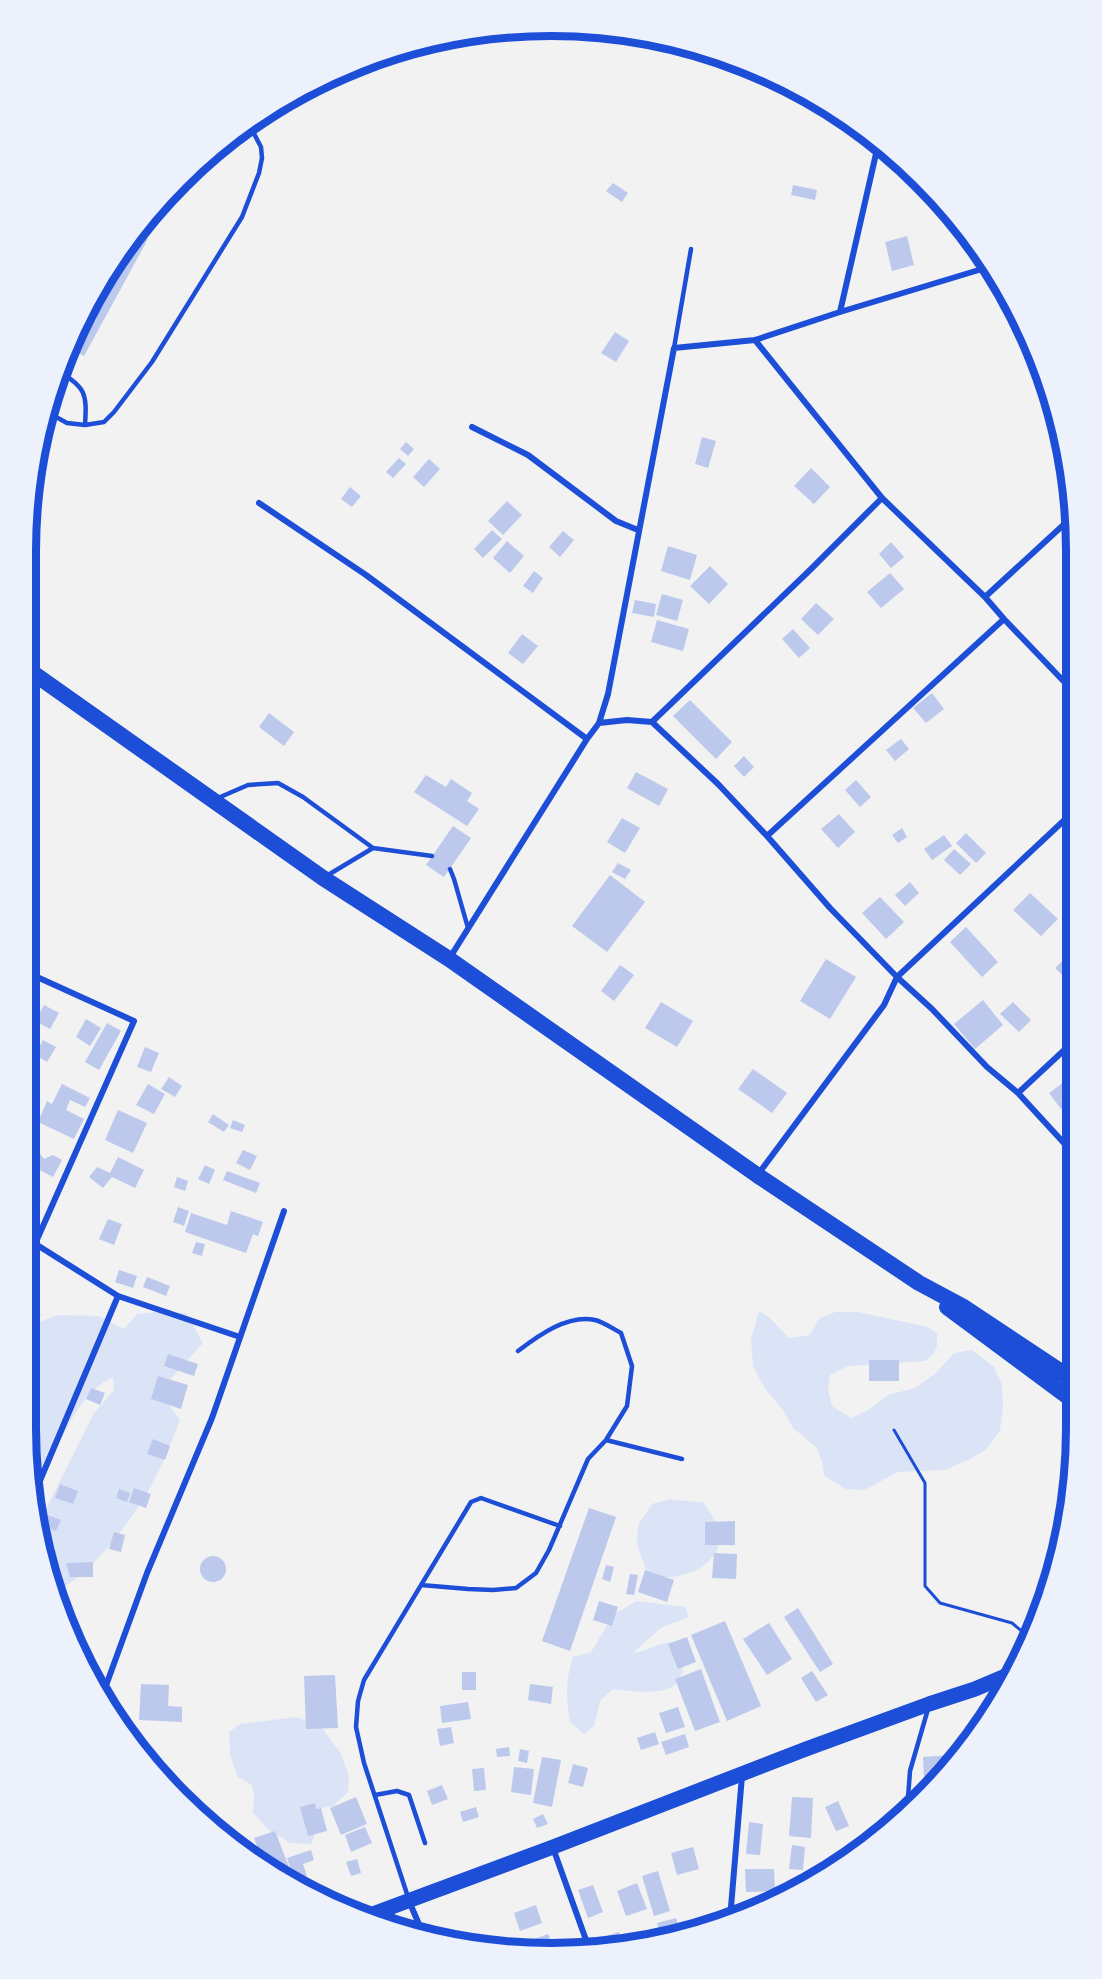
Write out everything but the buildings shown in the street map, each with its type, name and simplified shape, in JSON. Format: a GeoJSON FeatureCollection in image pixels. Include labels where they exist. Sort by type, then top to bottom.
{"type":"FeatureCollection","features":[{"type":"Feature","properties":{"kind":"highway"},"geometry":{"type":"LineString","coordinates":[[36,675],[323,878],[449,959],[757,1175],[919,1283],[962,1306],[1066,1375]]}},
{"type":"Feature","properties":{"kind":"highway"},"geometry":{"type":"LineString","coordinates":[[919,1283],[952,1312],[1066,1395]]}},
{"type":"Feature","properties":{"kind":"main road"},"geometry":{"type":"LineString","coordinates":[[376,1913],[1001,1678]]}},
{"type":"Feature","properties":{"kind":"main road"},"geometry":{"type":"LineString","coordinates":[[975,1689],[996,1688]]}},
{"type":"Feature","properties":{"kind":"street"},"geometry":{"type":"LineString","coordinates":[[840,312],[876,152]]}},
{"type":"Feature","properties":{"kind":"street"},"geometry":{"type":"LineString","coordinates":[[449,959],[599,723],[608,694],[674,348],[755,340],[982,269]]}},
{"type":"Feature","properties":{"kind":"street"},"geometry":{"type":"LineString","coordinates":[[755,340],[882,498],[985,597],[1066,684]]}},
{"type":"Feature","properties":{"kind":"street"},"geometry":{"type":"LineString","coordinates":[[472,427],[528,454],[616,521],[638,530]]}},
{"type":"Feature","properties":{"kind":"street"},"geometry":{"type":"LineString","coordinates":[[652,722],[882,498]]}},
{"type":"Feature","properties":{"kind":"street"},"geometry":{"type":"LineString","coordinates":[[260,503],[366,575],[587,739]]}},
{"type":"Feature","properties":{"kind":"street"},"geometry":{"type":"LineString","coordinates":[[985,597],[1065,523]]}},
{"type":"Feature","properties":{"kind":"street"},"geometry":{"type":"LineString","coordinates":[[767,836],[1004,619]]}},
{"type":"Feature","properties":{"kind":"street"},"geometry":{"type":"LineString","coordinates":[[599,723],[627,720],[652,722],[718,784],[830,908],[987,1067],[1018,1093],[1066,1145]]}},
{"type":"Feature","properties":{"kind":"street"},"geometry":{"type":"LineString","coordinates":[[757,1175],[884,1005],[897,977],[1066,819]]}},
{"type":"Feature","properties":{"kind":"street"},"geometry":{"type":"LineString","coordinates":[[36,977],[134,1021],[36,1242]]}},
{"type":"Feature","properties":{"kind":"street"},"geometry":{"type":"LineString","coordinates":[[1018,1093],[1066,1048]]}},
{"type":"Feature","properties":{"kind":"street"},"geometry":{"type":"LineString","coordinates":[[106,1686],[147,1573],[212,1418],[284,1211]]}},
{"type":"Feature","properties":{"kind":"street"},"geometry":{"type":"LineString","coordinates":[[36,1245],[118,1296],[240,1337]]}},
{"type":"Feature","properties":{"kind":"street"},"geometry":{"type":"LineString","coordinates":[[39,1483],[118,1296]]}},
{"type":"Feature","properties":{"kind":"street"},"geometry":{"type":"LineString","coordinates":[[731,1911],[742,1775]]}},
{"type":"Feature","properties":{"kind":"street"},"geometry":{"type":"LineString","coordinates":[[553,1847],[588,1942]]}},
{"type":"Feature","properties":{"kind":"street"},"geometry":{"type":"LineString","coordinates":[[409,1900],[420,1925]]}},
{"type":"Feature","properties":{"kind":"lane"},"geometry":{"type":"LineString","coordinates":[[55,416],[67,423],[85,425],[104,422],[152,362],[242,217],[259,174],[262,158],[261,147],[253,131]]}},
{"type":"Feature","properties":{"kind":"lane"},"geometry":{"type":"LineString","coordinates":[[674,348],[691,249]]}},
{"type":"Feature","properties":{"kind":"lane"},"geometry":{"type":"LineString","coordinates":[[67,376],[83,390],[86,401],[85,425]]}},
{"type":"Feature","properties":{"kind":"lane"},"geometry":{"type":"LineString","coordinates":[[215,800],[248,784],[278,783],[303,797],[373,848],[432,856]]}},
{"type":"Feature","properties":{"kind":"lane"},"geometry":{"type":"LineString","coordinates":[[323,878],[373,848]]}},
{"type":"Feature","properties":{"kind":"lane"},"geometry":{"type":"LineString","coordinates":[[450,869],[468,928]]}},
{"type":"Feature","properties":{"kind":"lane"},"geometry":{"type":"LineString","coordinates":[[421,1585],[476,1589],[516,1588],[536,1573],[560,1526],[588,1459],[606,1440],[627,1406],[632,1366],[621,1333],[595,1320],[569,1321],[533,1340],[518,1351]]}},
{"type":"Feature","properties":{"kind":"lane"},"geometry":{"type":"LineString","coordinates":[[606,1440],[682,1459]]}},
{"type":"Feature","properties":{"kind":"lane"},"geometry":{"type":"LineString","coordinates":[[409,1900],[364,1763],[356,1727],[358,1701],[364,1680],[466,1508],[474,1499],[481,1498],[560,1526]]}},
{"type":"Feature","properties":{"kind":"lane"},"geometry":{"type":"LineString","coordinates":[[908,1799],[910,1771],[929,1704]]}},
{"type":"Feature","properties":{"kind":"lane"},"geometry":{"type":"LineString","coordinates":[[375,1795],[397,1791],[409,1795],[425,1843]]}},
{"type":"Feature","properties":{"kind":"path"},"geometry":{"type":"LineString","coordinates":[[894,1430],[925,1483],[925,1586],[940,1603],[1012,1623],[1024,1633]]}},
{"type":"Feature","properties":{"kind":"shaded area"},"geometry":{"type":"Polygon","coordinates":[[[759,1311],[769,1317],[789,1338],[810,1335],[819,1319],[835,1312],[858,1312],[928,1327],[937,1333],[937,1342],[936,1349],[925,1361],[848,1366],[830,1375],[828,1389],[832,1406],[851,1418],[868,1410],[888,1395],[915,1388],[936,1373],[954,1353],[972,1350],[994,1367],[1002,1385],[1003,1407],[1000,1430],[987,1449],[945,1470],[898,1472],[864,1490],[846,1489],[824,1476],[822,1461],[816,1447],[793,1428],[753,1367],[751,1339],[759,1311]]]}},
{"type":"Feature","properties":{"kind":"shaded area"},"geometry":{"type":"Polygon","coordinates":[[[186,1313],[203,1343],[165,1385],[168,1403],[180,1420],[155,1478],[117,1537],[78,1577],[61,1587],[43,1514],[94,1413],[114,1390],[113,1377],[99,1386],[76,1413],[57,1447],[40,1491],[36,1428],[36,1324],[57,1315],[99,1316],[124,1329],[137,1314],[186,1313]]]}},
{"type":"Feature","properties":{"kind":"shaded area"},"geometry":{"type":"Polygon","coordinates":[[[670,1499],[704,1503],[717,1524],[720,1537],[719,1546],[709,1561],[694,1571],[666,1577],[646,1570],[637,1545],[638,1525],[652,1504],[670,1499]]]}},
{"type":"Feature","properties":{"kind":"shaded area"},"geometry":{"type":"Polygon","coordinates":[[[637,1601],[685,1607],[689,1617],[661,1628],[633,1653],[672,1642],[683,1672],[676,1684],[663,1690],[646,1692],[613,1689],[600,1701],[594,1726],[584,1734],[570,1722],[567,1682],[573,1657],[591,1652],[614,1614],[637,1601]]]}},
{"type":"Feature","properties":{"kind":"shaded area"},"geometry":{"type":"Polygon","coordinates":[[[297,1717],[323,1729],[340,1752],[349,1776],[348,1792],[333,1806],[309,1810],[315,1834],[311,1844],[290,1843],[269,1830],[253,1813],[252,1785],[238,1777],[230,1755],[229,1732],[240,1724],[297,1717]]]}}]}
